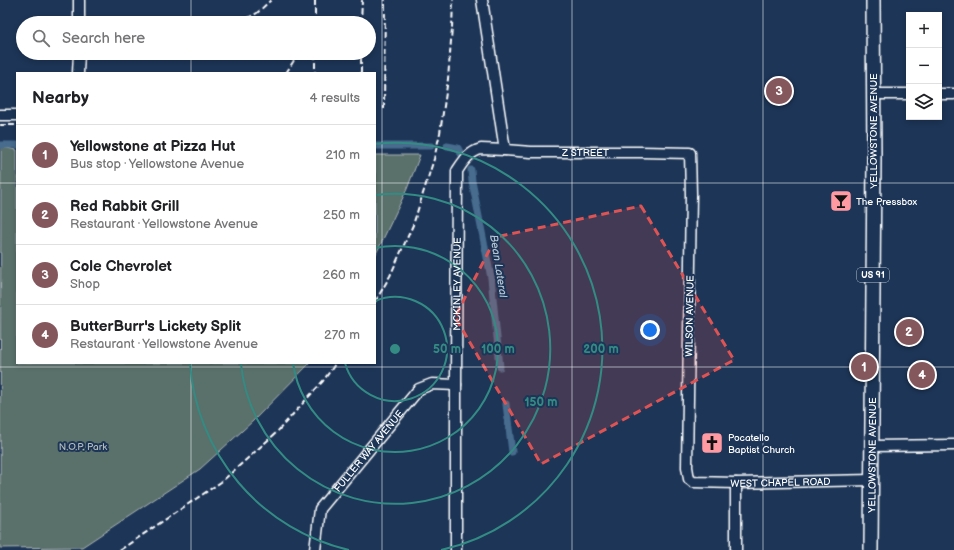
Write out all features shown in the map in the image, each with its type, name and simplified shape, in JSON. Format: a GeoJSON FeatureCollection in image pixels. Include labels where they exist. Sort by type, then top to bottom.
{"type":"FeatureCollection","features":[{"type":"Feature","properties":{"kind":"main road","name":"YELLOWSTONE AVENUE"},"geometry":{"type":"LineString","coordinates":[[871,550],[874,94],[873,0]]}},
{"type":"Feature","properties":{"kind":"street"},"geometry":{"type":"LineString","coordinates":[[79,0],[79,16]]}},
{"type":"Feature","properties":{"kind":"street"},"geometry":{"type":"LineString","coordinates":[[482,0],[505,150]]}},
{"type":"Feature","properties":{"kind":"street"},"geometry":{"type":"LineString","coordinates":[[78,72],[79,60]]}},
{"type":"Feature","properties":{"kind":"street"},"geometry":{"type":"LineString","coordinates":[[874,94],[906,94]]}},
{"type":"Feature","properties":{"kind":"street"},"geometry":{"type":"LineString","coordinates":[[942,94],[954,94]]}},
{"type":"Feature","properties":{"kind":"street"},"geometry":{"type":"LineString","coordinates":[[0,115],[16,115]]}},
{"type":"Feature","properties":{"kind":"street","name":"Z STREET"},"geometry":{"type":"LineString","coordinates":[[480,149],[531,152],[690,153]]}},
{"type":"Feature","properties":{"kind":"street","name":"MCKINLEY AVENUE"},"geometry":{"type":"LineString","coordinates":[[456,550],[457,171],[465,158],[480,149]]}},
{"type":"Feature","properties":{"kind":"street","name":"WILSON AVENUE"},"geometry":{"type":"LineString","coordinates":[[689,478],[687,467],[691,194],[690,153]]}},
{"type":"Feature","properties":{"kind":"street","name":"FULLER WAY AVENUE"},"geometry":{"type":"LineString","coordinates":[[315,550],[320,509],[419,389],[432,384],[456,385]]}},
{"type":"Feature","properties":{"kind":"street"},"geometry":{"type":"LineString","coordinates":[[872,446],[954,445]]}},
{"type":"Feature","properties":{"kind":"street","name":"WEST CHAPEL ROAD"},"geometry":{"type":"LineString","coordinates":[[689,478],[693,482],[736,483],[872,480]]}},
{"type":"Feature","properties":{"kind":"street"},"geometry":{"type":"LineString","coordinates":[[736,483],[736,550]]}},
{"type":"Feature","properties":{"kind":"highlighted area"},"geometry":{"type":"Polygon","coordinates":[[[641,206],[734,360],[541,464],[455,317],[496,237],[641,206]]]}},
{"type":"Feature","properties":{"kind":"green space","name":"N.O.P. Park"},"geometry":{"type":"Polygon","coordinates":[[[1,147],[16,150],[16,364],[309,364],[253,421],[200,469],[82,547],[0,548],[1,147]]]}},
{"type":"Feature","properties":{"kind":"green space"},"geometry":{"type":"Polygon","coordinates":[[[376,155],[420,155],[407,189],[376,254],[376,155]]]}},
{"type":"Feature","properties":{"kind":"waterway","name":"Bean Lateral"},"geometry":{"type":"LineString","coordinates":[[0,145],[16,145]]}},
{"type":"Feature","properties":{"kind":"waterway","name":"Bean Lateral"},"geometry":{"type":"LineString","coordinates":[[376,146],[431,146]]}},
{"type":"Feature","properties":{"kind":"waterway","name":"Bean Lateral"},"geometry":{"type":"LineString","coordinates":[[447,146],[458,148],[461,154]]}},
{"type":"Feature","properties":{"kind":"waterway","name":"Bean Lateral"},"geometry":{"type":"LineString","coordinates":[[471,170],[491,278],[500,367]]}},
{"type":"Feature","properties":{"kind":"waterway","name":"Bean Lateral"},"geometry":{"type":"LineString","coordinates":[[506,404],[512,452]]}},
{"type":"Feature","properties":{"kind":"railway"},"geometry":{"type":"LineString","coordinates":[[252,16],[271,0]]}},
{"type":"Feature","properties":{"kind":"railway"},"geometry":{"type":"LineString","coordinates":[[315,0],[315,16]]}},
{"type":"Feature","properties":{"kind":"railway"},"geometry":{"type":"LineString","coordinates":[[361,16],[362,0]]}},
{"type":"Feature","properties":{"kind":"railway"},"geometry":{"type":"LineString","coordinates":[[384,109],[385,0]]}},
{"type":"Feature","properties":{"kind":"railway"},"geometry":{"type":"LineString","coordinates":[[376,300],[390,276],[413,225],[434,159],[440,133],[448,79],[453,0]]}},
{"type":"Feature","properties":{"kind":"railway"},"geometry":{"type":"LineString","coordinates":[[287,72],[294,60]]}},
{"type":"Feature","properties":{"kind":"railway"},"geometry":{"type":"LineString","coordinates":[[315,60],[315,72]]}},
{"type":"Feature","properties":{"kind":"railway"},"geometry":{"type":"LineString","coordinates":[[361,60],[361,72]]}},
{"type":"Feature","properties":{"kind":"railway"},"geometry":{"type":"LineString","coordinates":[[0,125],[16,125]]}},
{"type":"Feature","properties":{"kind":"railway"},"geometry":{"type":"LineString","coordinates":[[120,550],[221,482],[276,433],[323,381],[335,364]]}},
{"type":"Feature","properties":{"kind":"place","name":"Cole Chevrolet"},"geometry":{"type":"Point","coordinates":[779,91]}},
{"type":"Feature","properties":{"kind":"place","name":"The Pressbox"},"geometry":{"type":"Point","coordinates":[841,201]}},
{"type":"Feature","properties":{"kind":"place","name":"Red Rabbit Grill"},"geometry":{"type":"Point","coordinates":[909,332]}},
{"type":"Feature","properties":{"kind":"place","name":"Yellowstone at Pizza Hut"},"geometry":{"type":"Point","coordinates":[864,367]}},
{"type":"Feature","properties":{"kind":"place","name":"ButterBurr's Lickety Split"},"geometry":{"type":"Point","coordinates":[922,375]}},
{"type":"Feature","properties":{"kind":"place","name":"Pocatello Baptist Church"},"geometry":{"type":"Point","coordinates":[712,443]}}]}
